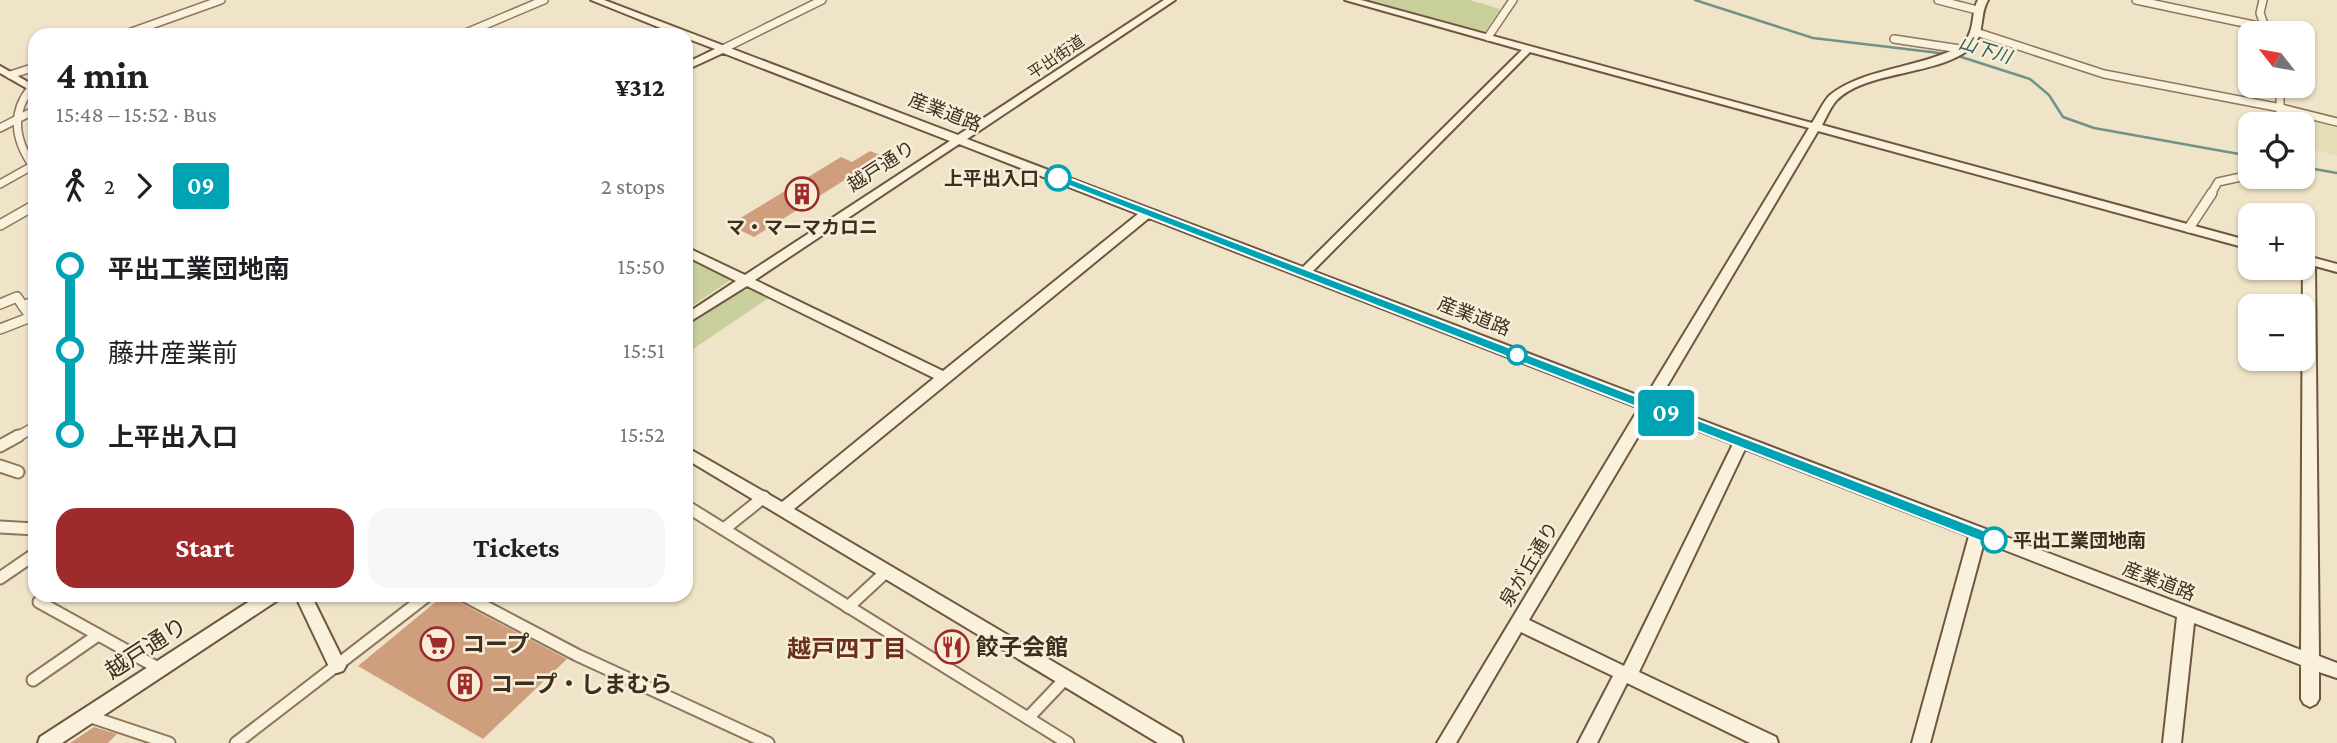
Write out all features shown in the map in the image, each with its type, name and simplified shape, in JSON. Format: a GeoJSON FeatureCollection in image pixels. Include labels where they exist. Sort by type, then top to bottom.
{"type":"FeatureCollection","features":[{"type":"Feature","properties":{"kind":"street"},"geometry":{"type":"LineString","coordinates":[[143,28],[221,0]]}},
{"type":"Feature","properties":{"kind":"street"},"geometry":{"type":"LineString","coordinates":[[478,28],[544,0]]}},
{"type":"Feature","properties":{"kind":"street","name":"産業道路"},"geometry":{"type":"LineString","coordinates":[[596,0],[669,28]]}},
{"type":"Feature","properties":{"kind":"street"},"geometry":{"type":"LineString","coordinates":[[693,64],[822,0]]}},
{"type":"Feature","properties":{"kind":"street","name":"平出街道"},"geometry":{"type":"LineString","coordinates":[[959,140],[1170,0]]}},
{"type":"Feature","properties":{"kind":"street"},"geometry":{"type":"LineString","coordinates":[[1350,0],[2238,242]]}},
{"type":"Feature","properties":{"kind":"street"},"geometry":{"type":"LineString","coordinates":[[1488,37],[1513,0]]}},
{"type":"Feature","properties":{"kind":"street"},"geometry":{"type":"LineString","coordinates":[[1894,40],[1960,49],[1971,42],[1976,32],[1980,5],[1938,0]]}},
{"type":"Feature","properties":{"kind":"street"},"geometry":{"type":"LineString","coordinates":[[2136,0],[2238,24]]}},
{"type":"Feature","properties":{"kind":"street"},"geometry":{"type":"LineString","coordinates":[[2262,21],[2260,13],[2263,0]]}},
{"type":"Feature","properties":{"kind":"street"},"geometry":{"type":"LineString","coordinates":[[1976,32],[2104,75],[2281,108],[2337,122]]}},
{"type":"Feature","properties":{"kind":"street","name":"産業道路"},"geometry":{"type":"LineString","coordinates":[[693,37],[2337,671]]}},
{"type":"Feature","properties":{"kind":"street"},"geometry":{"type":"LineString","coordinates":[[1304,273],[1529,48]]}},
{"type":"Feature","properties":{"kind":"street","name":"泉が丘通り"},"geometry":{"type":"LineString","coordinates":[[1446,743],[1832,99],[1849,88],[1960,49]]}},
{"type":"Feature","properties":{"kind":"street"},"geometry":{"type":"LineString","coordinates":[[3,71],[28,67]]}},
{"type":"Feature","properties":{"kind":"street"},"geometry":{"type":"LineString","coordinates":[[3,71],[28,86]]}},
{"type":"Feature","properties":{"kind":"street"},"geometry":{"type":"LineString","coordinates":[[28,92],[23,95],[15,133],[28,156]]}},
{"type":"Feature","properties":{"kind":"street"},"geometry":{"type":"LineString","coordinates":[[2281,98],[2281,112]]}},
{"type":"Feature","properties":{"kind":"street"},"geometry":{"type":"LineString","coordinates":[[0,128],[28,114]]}},
{"type":"Feature","properties":{"kind":"street","name":"越戸通り"},"geometry":{"type":"LineString","coordinates":[[693,313],[959,140]]}},
{"type":"Feature","properties":{"kind":"street"},"geometry":{"type":"LineString","coordinates":[[0,184],[28,170]]}},
{"type":"Feature","properties":{"kind":"street"},"geometry":{"type":"LineString","coordinates":[[2189,228],[2191,221],[2212,197],[2218,182],[2238,178]]}},
{"type":"Feature","properties":{"kind":"street"},"geometry":{"type":"LineString","coordinates":[[0,225],[28,209]]}},
{"type":"Feature","properties":{"kind":"street"},"geometry":{"type":"LineString","coordinates":[[783,509],[1148,212]]}},
{"type":"Feature","properties":{"kind":"street"},"geometry":{"type":"LineString","coordinates":[[693,254],[945,378]]}},
{"type":"Feature","properties":{"kind":"street"},"geometry":{"type":"LineString","coordinates":[[2315,262],[2337,268]]}},
{"type":"Feature","properties":{"kind":"street"},"geometry":{"type":"LineString","coordinates":[[2306,280],[2310,699]]}},
{"type":"Feature","properties":{"kind":"street"},"geometry":{"type":"LineString","coordinates":[[0,304],[17,297],[28,313]]}},
{"type":"Feature","properties":{"kind":"street"},"geometry":{"type":"LineString","coordinates":[[23,306],[28,304]]}},
{"type":"Feature","properties":{"kind":"street"},"geometry":{"type":"LineString","coordinates":[[0,329],[28,318]]}},
{"type":"Feature","properties":{"kind":"street"},"geometry":{"type":"LineString","coordinates":[[0,446],[28,430]]}},
{"type":"Feature","properties":{"kind":"street"},"geometry":{"type":"LineString","coordinates":[[1587,743],[1626,675],[1741,442]]}},
{"type":"Feature","properties":{"kind":"street"},"geometry":{"type":"LineString","coordinates":[[693,456],[1174,743]]}},
{"type":"Feature","properties":{"kind":"street"},"geometry":{"type":"LineString","coordinates":[[0,466],[18,472]]}},
{"type":"Feature","properties":{"kind":"street"},"geometry":{"type":"LineString","coordinates":[[724,530],[764,497]]}},
{"type":"Feature","properties":{"kind":"street"},"geometry":{"type":"LineString","coordinates":[[693,510],[1068,743]]}},
{"type":"Feature","properties":{"kind":"street"},"geometry":{"type":"LineString","coordinates":[[0,527],[28,528]]}},
{"type":"Feature","properties":{"kind":"street"},"geometry":{"type":"LineString","coordinates":[[1921,743],[1978,534]]}},
{"type":"Feature","properties":{"kind":"street"},"geometry":{"type":"LineString","coordinates":[[0,578],[28,559]]}},
{"type":"Feature","properties":{"kind":"street"},"geometry":{"type":"LineString","coordinates":[[848,607],[887,571]]}},
{"type":"Feature","properties":{"kind":"street"},"geometry":{"type":"LineString","coordinates":[[39,602],[160,669]]}},
{"type":"Feature","properties":{"kind":"street","name":"越戸通り"},"geometry":{"type":"LineString","coordinates":[[47,743],[261,602]]}},
{"type":"Feature","properties":{"kind":"street"},"geometry":{"type":"LineString","coordinates":[[306,602],[337,666]]}},
{"type":"Feature","properties":{"kind":"street"},"geometry":{"type":"LineString","coordinates":[[236,743],[419,602]]}},
{"type":"Feature","properties":{"kind":"street"},"geometry":{"type":"LineString","coordinates":[[476,602],[577,655],[768,743]]}},
{"type":"Feature","properties":{"kind":"street"},"geometry":{"type":"LineString","coordinates":[[2172,743],[2186,614]]}},
{"type":"Feature","properties":{"kind":"street"},"geometry":{"type":"LineString","coordinates":[[1518,624],[1769,743]]}},
{"type":"Feature","properties":{"kind":"street"},"geometry":{"type":"LineString","coordinates":[[33,680],[98,635]]}},
{"type":"Feature","properties":{"kind":"street"},"geometry":{"type":"LineString","coordinates":[[1028,718],[1066,678]]}},
{"type":"Feature","properties":{"kind":"street"},"geometry":{"type":"LineString","coordinates":[[88,716],[169,743]]}},
{"type":"Feature","properties":{"kind":"shaded area"},"geometry":{"type":"Polygon","coordinates":[[[2315,119],[2337,124],[2337,156],[2315,150],[2315,119]]]}},
{"type":"Feature","properties":{"kind":"green space"},"geometry":{"type":"Polygon","coordinates":[[[1360,0],[1470,0],[1500,9],[1484,33],[1360,0]]]}},
{"type":"Feature","properties":{"kind":"green space"},"geometry":{"type":"Polygon","coordinates":[[[693,259],[729,277],[729,281],[693,305],[693,259]]]}},
{"type":"Feature","properties":{"kind":"green space"},"geometry":{"type":"Polygon","coordinates":[[[753,289],[770,297],[693,349],[693,321],[739,291],[753,289]]]}},
{"type":"Feature","properties":{"kind":"building","name":"マ・マーマカロニ"},"geometry":{"type":"Polygon","coordinates":[[[870,151],[883,156],[754,237],[729,225],[841,157],[852,162],[870,151]]]}},
{"type":"Feature","properties":{"kind":"building","name":"コープ・しまむら"},"geometry":{"type":"Polygon","coordinates":[[[436,602],[459,602],[567,659],[483,739],[358,666],[436,602]]]}},
{"type":"Feature","properties":{"kind":"building","name":"餃子会館"},"geometry":{"type":"Polygon","coordinates":[[[955,634],[969,642],[949,660],[936,651],[955,634]]]}},
{"type":"Feature","properties":{"kind":"building"},"geometry":{"type":"Polygon","coordinates":[[[94,727],[117,734],[108,743],[70,743],[94,727]]]}},
{"type":"Feature","properties":{"kind":"waterway","name":"山下川"},"geometry":{"type":"LineString","coordinates":[[1695,0],[1813,38],[1948,54]]}},
{"type":"Feature","properties":{"kind":"waterway","name":"山下川"},"geometry":{"type":"LineString","coordinates":[[1955,55],[2030,79],[2049,95],[2063,117],[2094,128],[2238,154]]}},
{"type":"Feature","properties":{"kind":"waterway","name":"山下川"},"geometry":{"type":"LineString","coordinates":[[2315,169],[2337,173]]}},
{"type":"Feature","properties":{"kind":"bus line","name":"09"},"geometry":{"type":"LineString","coordinates":[[1058,178],[1994,540]]}},
{"type":"Feature","properties":{"kind":"place","name":"上平出入口"},"geometry":{"type":"Point","coordinates":[1058,178]}},
{"type":"Feature","properties":{"kind":"place","name":"マ・マーマカロニ"},"geometry":{"type":"Point","coordinates":[802,194]}},
{"type":"Feature","properties":{"kind":"place","name":"平出工業団地南"},"geometry":{"type":"Point","coordinates":[1994,540]}},
{"type":"Feature","properties":{"kind":"place","name":"コープ"},"geometry":{"type":"Point","coordinates":[437,644]}},
{"type":"Feature","properties":{"kind":"place","name":"餃子会館"},"geometry":{"type":"Point","coordinates":[952,647]}},
{"type":"Feature","properties":{"kind":"place","name":"コープ・しまむら"},"geometry":{"type":"Point","coordinates":[465,684]}},
{"type":"Feature","properties":{"kind":"district","name":"越戸四丁目"},"geometry":{"type":"Point","coordinates":[847,648]}}]}
